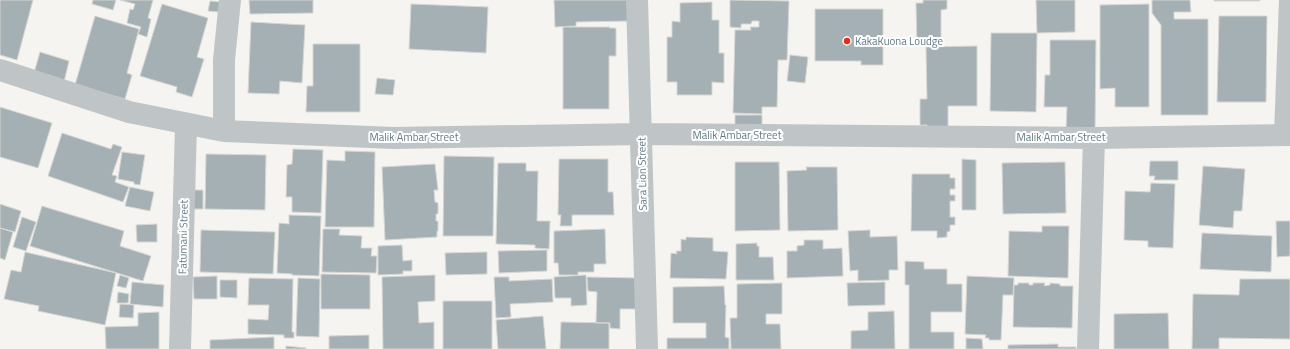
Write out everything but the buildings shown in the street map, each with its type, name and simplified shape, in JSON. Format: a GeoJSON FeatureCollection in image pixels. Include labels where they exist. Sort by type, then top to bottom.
{"type":"FeatureCollection","features":[{"type":"Feature","properties":{"kind":"street"},"geometry":{"type":"LineString","coordinates":[[224,131],[224,60],[230,0]]}},
{"type":"Feature","properties":{"kind":"street","name":"Sara Lion Street"},"geometry":{"type":"LineString","coordinates":[[637,0],[646,349]]}},
{"type":"Feature","properties":{"kind":"street"},"geometry":{"type":"LineString","coordinates":[[1287,135],[1290,0]]}},
{"type":"Feature","properties":{"kind":"street","name":"Malik Ambar Street"},"geometry":{"type":"LineString","coordinates":[[0,70],[129,112],[224,131],[394,138],[641,134],[1094,138],[1287,135]]}},
{"type":"Feature","properties":{"kind":"street","name":"Fatumani Street"},"geometry":{"type":"LineString","coordinates":[[180,349],[186,124]]}},
{"type":"Feature","properties":{"kind":"street"},"geometry":{"type":"LineString","coordinates":[[1088,349],[1094,138]]}},
{"type":"Feature","properties":{"kind":"place","name":"KakaKuona Loudge"},"geometry":{"type":"Point","coordinates":[847,41]}}]}
